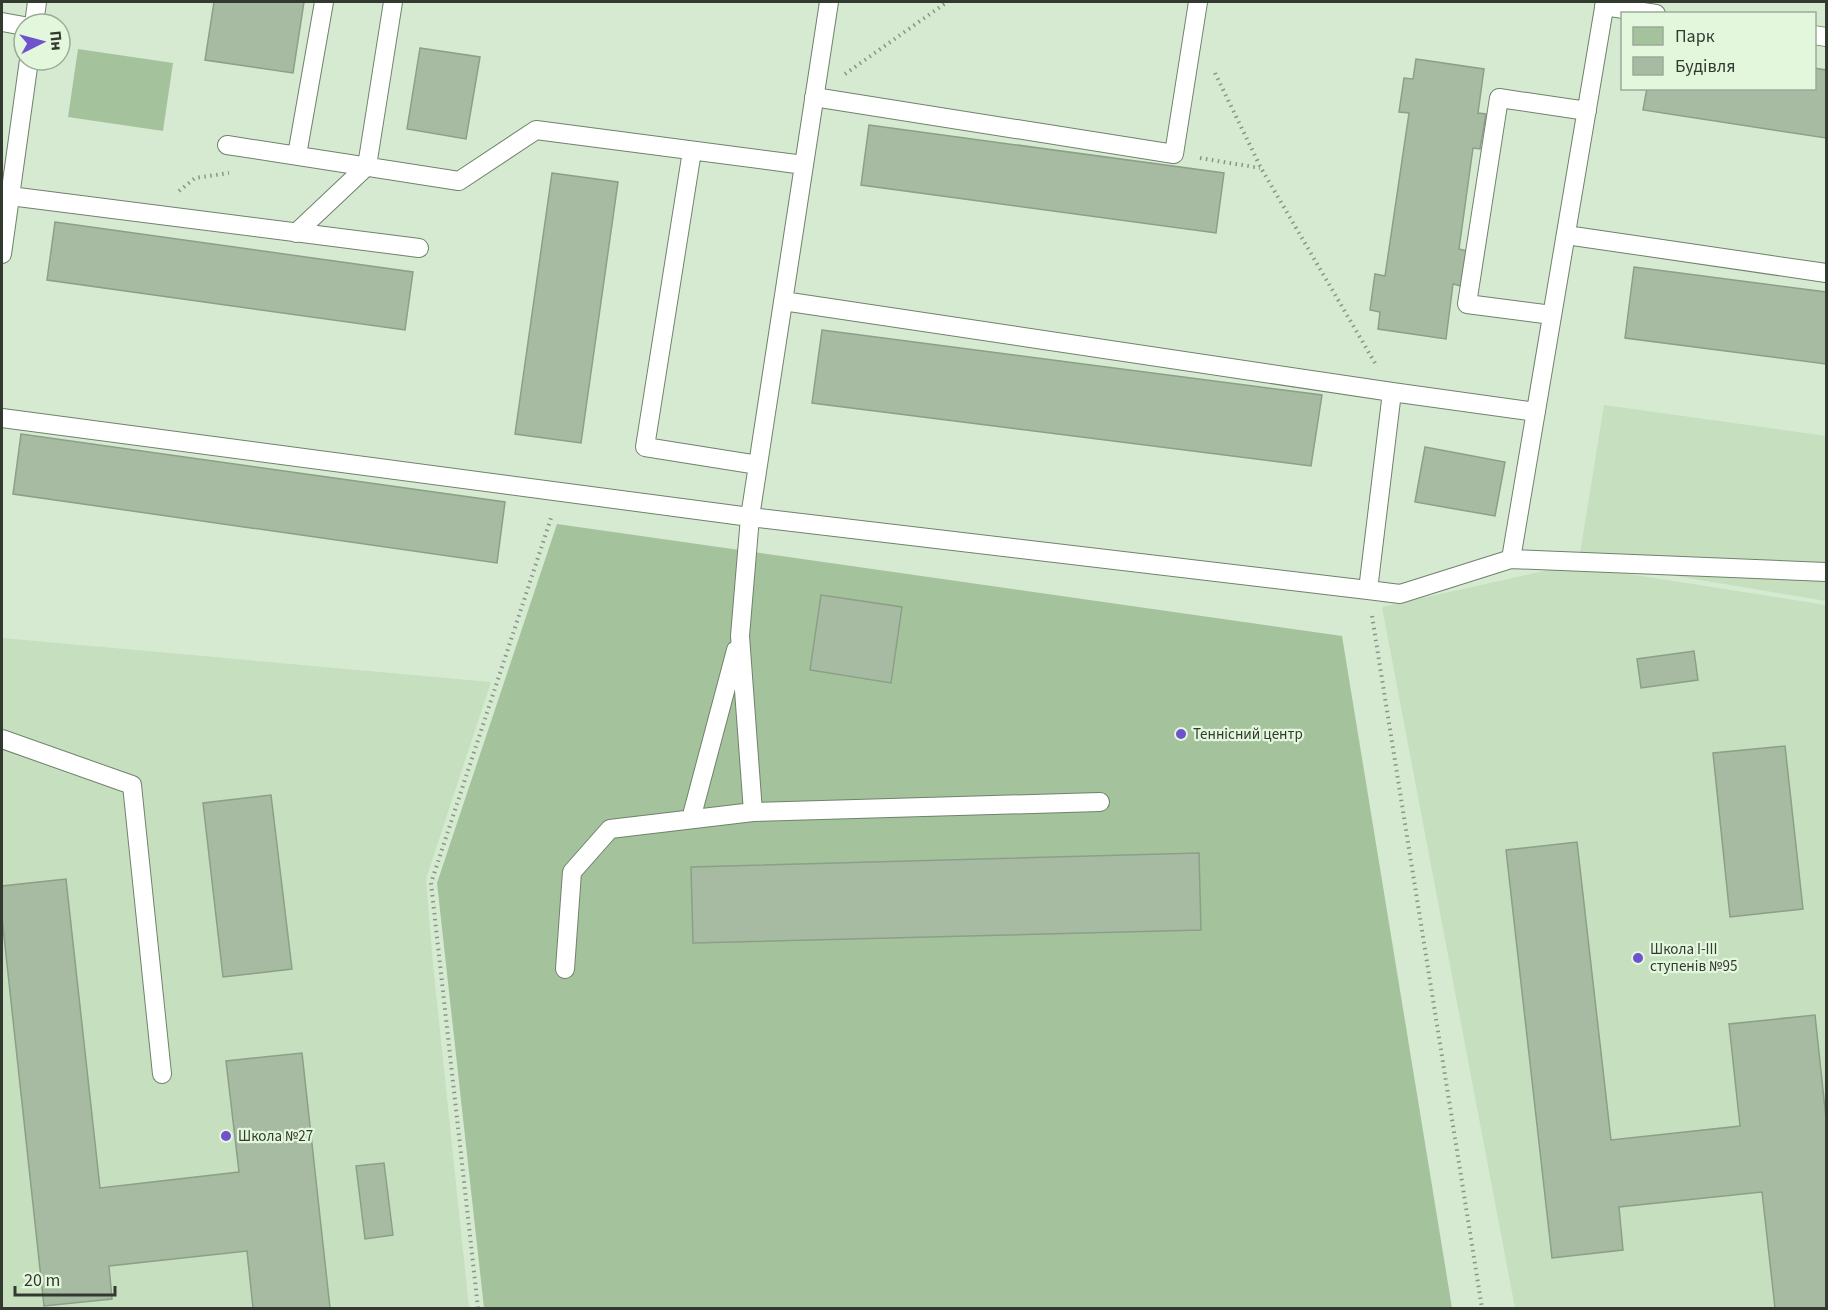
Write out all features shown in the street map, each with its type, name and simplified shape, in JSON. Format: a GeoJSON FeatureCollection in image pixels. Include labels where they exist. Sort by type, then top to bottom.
{"type":"FeatureCollection","features":[{"type":"Feature","properties":{"kind":"lane"},"geometry":{"type":"LineString","coordinates":[[297,155],[324,2]]}},
{"type":"Feature","properties":{"kind":"lane"},"geometry":{"type":"LineString","coordinates":[[296,233],[367,166],[393,2]]}},
{"type":"Feature","properties":{"kind":"lane"},"geometry":{"type":"LineString","coordinates":[[753,812],[740,636],[750,517],[829,2]]}},
{"type":"Feature","properties":{"kind":"lane"},"geometry":{"type":"LineString","coordinates":[[814,97],[1174,154],[1198,2]]}},
{"type":"Feature","properties":{"kind":"lane"},"geometry":{"type":"LineString","coordinates":[[1510,559],[1605,4],[1646,12]]}},
{"type":"Feature","properties":{"kind":"lane"},"geometry":{"type":"LineString","coordinates":[[2,254],[27,72]]}},
{"type":"Feature","properties":{"kind":"lane"},"geometry":{"type":"LineString","coordinates":[[1552,315],[1467,304],[1499,98],[1587,111]]}},
{"type":"Feature","properties":{"kind":"lane"},"geometry":{"type":"LineString","coordinates":[[227,145],[459,181],[536,130],[804,165]]}},
{"type":"Feature","properties":{"kind":"lane"},"geometry":{"type":"LineString","coordinates":[[692,151],[645,447],[758,465]]}},
{"type":"Feature","properties":{"kind":"lane"},"geometry":{"type":"LineString","coordinates":[[10,196],[419,248]]}},
{"type":"Feature","properties":{"kind":"lane"},"geometry":{"type":"LineString","coordinates":[[1566,235],[1827,273]]}},
{"type":"Feature","properties":{"kind":"lane"},"geometry":{"type":"LineString","coordinates":[[783,301],[1536,412]]}},
{"type":"Feature","properties":{"kind":"lane"},"geometry":{"type":"LineString","coordinates":[[1368,590],[1392,392]]}},
{"type":"Feature","properties":{"kind":"lane"},"geometry":{"type":"LineString","coordinates":[[2,418],[750,517],[1400,594],[1510,559],[1827,572]]}},
{"type":"Feature","properties":{"kind":"lane"},"geometry":{"type":"LineString","coordinates":[[691,819],[740,636]]}},
{"type":"Feature","properties":{"kind":"lane"},"geometry":{"type":"LineString","coordinates":[[2,739],[132,785],[162,1074]]}},
{"type":"Feature","properties":{"kind":"lane"},"geometry":{"type":"LineString","coordinates":[[565,969],[572,872],[610,829],[753,812],[1100,802]]}},
{"type":"Feature","properties":{"kind":"path"},"geometry":{"type":"LineString","coordinates":[[814,97],[947,2]]}},
{"type":"Feature","properties":{"kind":"path"},"geometry":{"type":"LineString","coordinates":[[1214,73],[1261,168],[1392,392]]}},
{"type":"Feature","properties":{"kind":"path"},"geometry":{"type":"LineString","coordinates":[[1174,154],[1261,168]]}},
{"type":"Feature","properties":{"kind":"path"},"geometry":{"type":"LineString","coordinates":[[149,214],[195,178],[235,173]]}},
{"type":"Feature","properties":{"kind":"path"},"geometry":{"type":"LineString","coordinates":[[478,1308],[431,883],[559,492]]}},
{"type":"Feature","properties":{"kind":"path"},"geometry":{"type":"LineString","coordinates":[[1368,590],[1482,1308]]}},
{"type":"Feature","properties":{"kind":"shaded area"},"geometry":{"type":"Polygon","coordinates":[[[1604,405],[1826,436],[1826,601],[1579,560],[1604,405]]]}},
{"type":"Feature","properties":{"kind":"shaded area","name":"Школа І-ІІІ ступенів №95"},"geometry":{"type":"Polygon","coordinates":[[[1571,565],[1826,605],[1826,1308],[1515,1308],[1382,607],[1571,565]]]}},
{"type":"Feature","properties":{"kind":"shaded area","name":"Школа №27"},"geometry":{"type":"Polygon","coordinates":[[[2,638],[491,682],[426,879],[469,1308],[2,1308],[2,638]]]}},
{"type":"Feature","properties":{"kind":"green space"},"geometry":{"type":"Polygon","coordinates":[[[78,49],[173,63],[163,131],[68,117],[78,49]]]}},
{"type":"Feature","properties":{"kind":"green space"},"geometry":{"type":"Polygon","coordinates":[[[557,524],[1342,636],[1452,1308],[484,1308],[437,883],[557,524]]]}},
{"type":"Feature","properties":{"kind":"building"},"geometry":{"type":"Polygon","coordinates":[[[214,2],[304,2],[293,73],[205,60],[214,2]]]}},
{"type":"Feature","properties":{"kind":"building"},"geometry":{"type":"Polygon","coordinates":[[[420,48],[480,57],[466,139],[407,129],[420,48]]]}},
{"type":"Feature","properties":{"kind":"building"},"geometry":{"type":"Polygon","coordinates":[[[1416,59],[1484,69],[1478,113],[1486,114],[1480,149],[1473,148],[1459,249],[1467,251],[1461,286],[1453,284],[1446,339],[1378,329],[1380,312],[1370,310],[1375,274],[1385,276],[1409,113],[1399,112],[1404,78],[1413,79],[1416,59]]]}},
{"type":"Feature","properties":{"kind":"building"},"geometry":{"type":"Polygon","coordinates":[[[1816,68],[1826,70],[1826,138],[1643,110],[1647,90],[1816,90],[1816,68]]]}},
{"type":"Feature","properties":{"kind":"building"},"geometry":{"type":"Polygon","coordinates":[[[869,125],[1224,173],[1216,233],[861,185],[869,125]]]}},
{"type":"Feature","properties":{"kind":"building"},"geometry":{"type":"Polygon","coordinates":[[[552,173],[618,182],[581,443],[515,434],[552,173]]]}},
{"type":"Feature","properties":{"kind":"building"},"geometry":{"type":"Polygon","coordinates":[[[55,222],[413,272],[405,330],[47,280],[55,222]]]}},
{"type":"Feature","properties":{"kind":"building"},"geometry":{"type":"Polygon","coordinates":[[[1634,267],[1826,292],[1826,364],[1625,338],[1634,267]]]}},
{"type":"Feature","properties":{"kind":"building"},"geometry":{"type":"Polygon","coordinates":[[[822,330],[1322,395],[1311,466],[812,403],[822,330]]]}},
{"type":"Feature","properties":{"kind":"building"},"geometry":{"type":"Polygon","coordinates":[[[21,434],[505,502],[497,563],[13,494],[21,434]]]}},
{"type":"Feature","properties":{"kind":"building"},"geometry":{"type":"Polygon","coordinates":[[[1425,447],[1505,462],[1495,516],[1415,502],[1425,447]]]}},
{"type":"Feature","properties":{"kind":"building"},"geometry":{"type":"Polygon","coordinates":[[[821,595],[902,607],[891,683],[810,670],[821,595]]]}},
{"type":"Feature","properties":{"kind":"building"},"geometry":{"type":"Polygon","coordinates":[[[1694,651],[1698,680],[1641,688],[1637,659],[1694,651]]]}},
{"type":"Feature","properties":{"kind":"building"},"geometry":{"type":"Polygon","coordinates":[[[1785,746],[1803,909],[1730,917],[1713,753],[1785,746]]]}},
{"type":"Feature","properties":{"kind":"building"},"geometry":{"type":"Polygon","coordinates":[[[271,795],[292,969],[223,977],[203,803],[271,795]]]}},
{"type":"Feature","properties":{"kind":"building"},"geometry":{"type":"Polygon","coordinates":[[[1577,842],[1611,1140],[1740,1126],[1729,1024],[1815,1015],[1826,1118],[1826,1308],[1775,1308],[1762,1192],[1619,1207],[1623,1250],[1552,1258],[1506,850],[1577,842]]]}},
{"type":"Feature","properties":{"kind":"building"},"geometry":{"type":"Polygon","coordinates":[[[1199,853],[1201,930],[693,943],[691,867],[1199,853]]]}},
{"type":"Feature","properties":{"kind":"building"},"geometry":{"type":"Polygon","coordinates":[[[66,879],[100,1188],[239,1172],[226,1061],[302,1053],[330,1308],[253,1308],[247,1251],[109,1266],[112,1299],[44,1306],[2,918],[2,886],[66,879]]]}},
{"type":"Feature","properties":{"kind":"building"},"geometry":{"type":"Polygon","coordinates":[[[384,1163],[393,1235],[365,1239],[356,1166],[384,1163]]]}},
{"type":"Feature","properties":{"kind":"place","name":"Теннісний центр"},"geometry":{"type":"Point","coordinates":[1181,734]}},
{"type":"Feature","properties":{"kind":"place","name":"Школа І-ІІІ ступенів №95"},"geometry":{"type":"Point","coordinates":[1638,958]}},
{"type":"Feature","properties":{"kind":"place","name":"Школа №27"},"geometry":{"type":"Point","coordinates":[226,1136]}}]}
